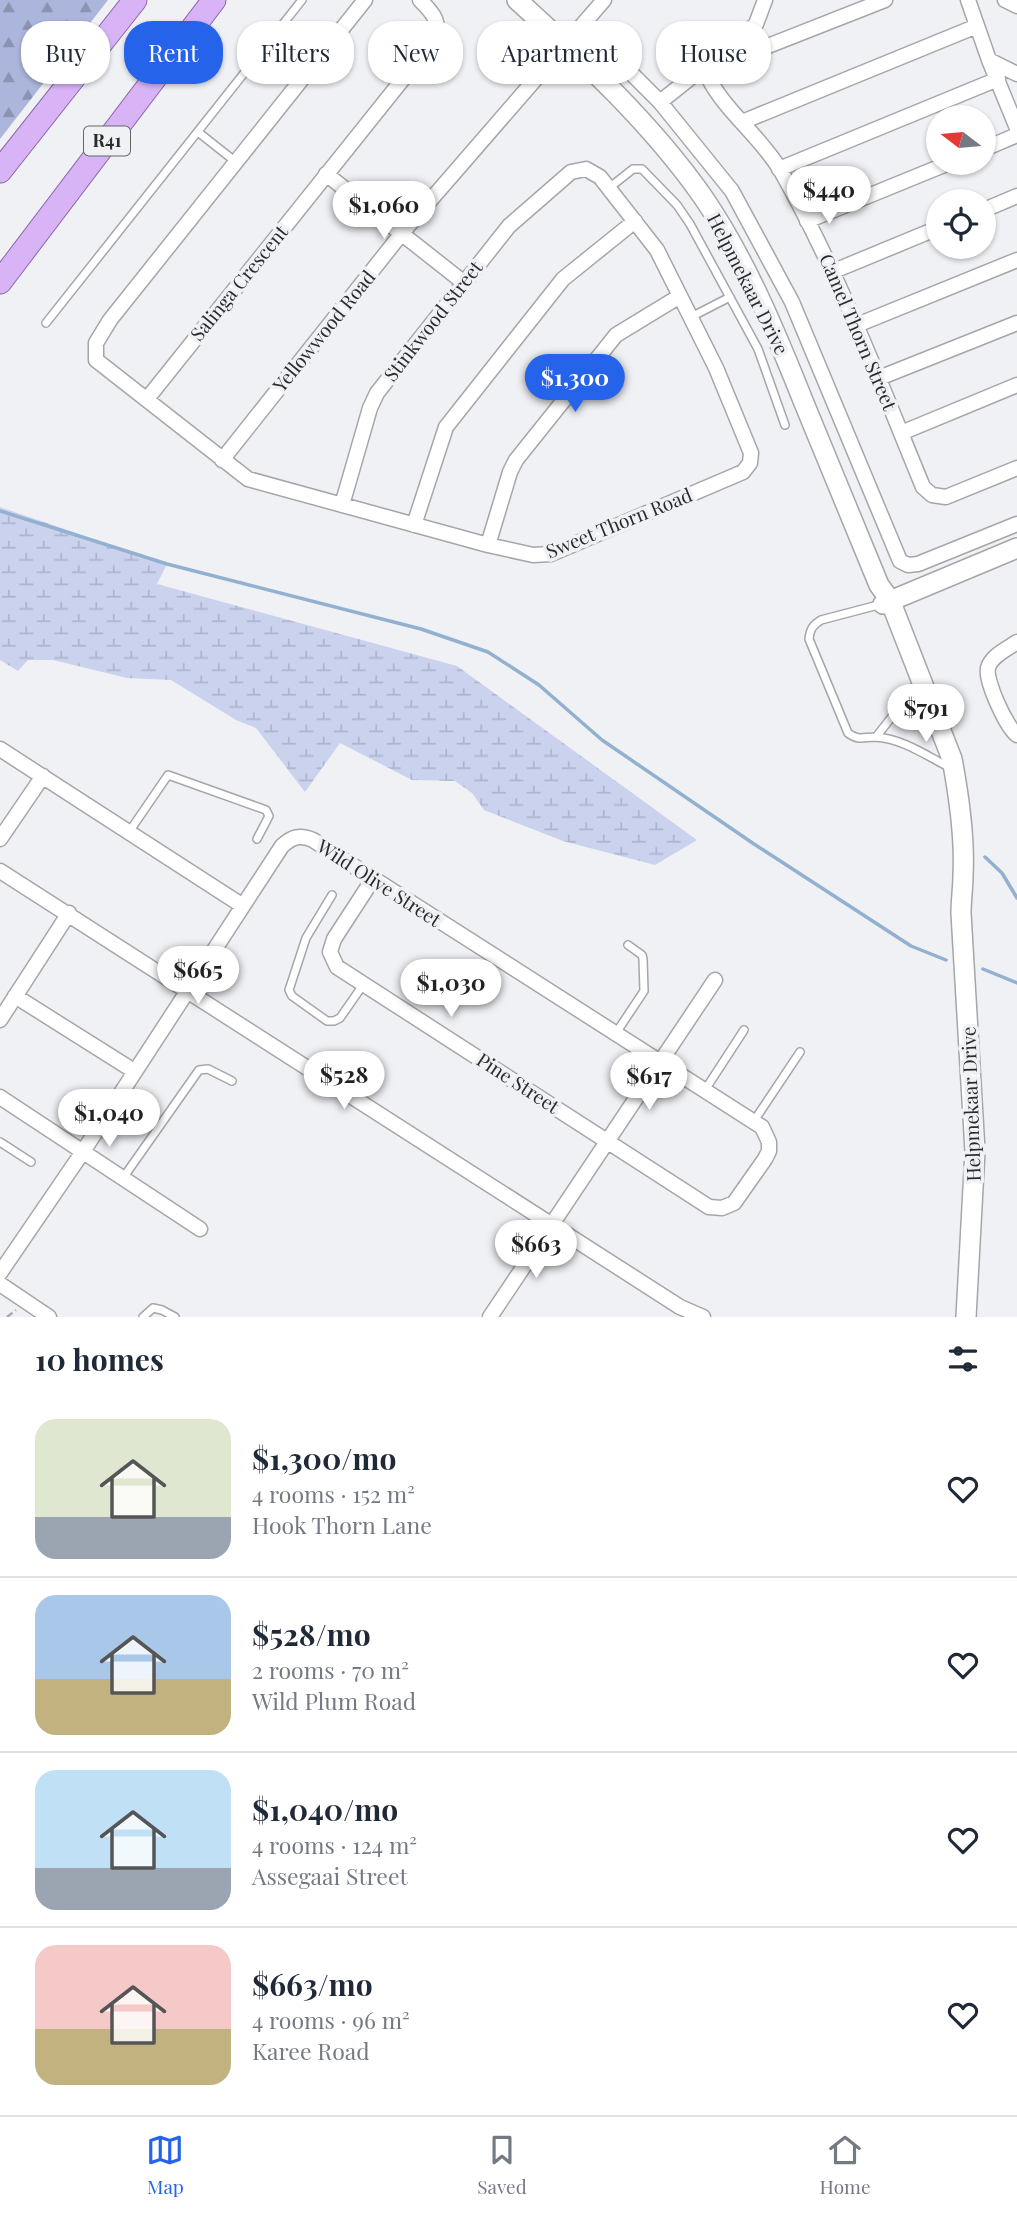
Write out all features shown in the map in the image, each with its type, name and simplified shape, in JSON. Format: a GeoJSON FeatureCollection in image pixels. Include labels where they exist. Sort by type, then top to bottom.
{"type":"FeatureCollection","features":[{"type":"Feature","properties":{"kind":"main road"},"geometry":{"type":"LineString","coordinates":[[0,172],[135,0]]}},
{"type":"Feature","properties":{"kind":"main road","name":"R41"},"geometry":{"type":"LineString","coordinates":[[0,282],[214,0]]}},
{"type":"Feature","properties":{"kind":"street"},"geometry":{"type":"LineString","coordinates":[[236,162],[365,0]]}},
{"type":"Feature","properties":{"kind":"street","name":"Salinga Crescent"},"geometry":{"type":"LineString","coordinates":[[146,399],[436,35],[436,18],[420,0]]}},
{"type":"Feature","properties":{"kind":"street","name":"Helpmekaar Drive"},"geometry":{"type":"LineString","coordinates":[[517,0],[540,21]]}},
{"type":"Feature","properties":{"kind":"street","name":"Yellowwood Road"},"geometry":{"type":"LineString","coordinates":[[585,21],[604,0]]}},
{"type":"Feature","properties":{"kind":"street"},"geometry":{"type":"LineString","coordinates":[[758,21],[765,0]]}},
{"type":"Feature","properties":{"kind":"street"},"geometry":{"type":"LineString","coordinates":[[771,46],[885,0]]}},
{"type":"Feature","properties":{"kind":"street"},"geometry":{"type":"LineString","coordinates":[[968,0],[1017,128]]}},
{"type":"Feature","properties":{"kind":"street"},"geometry":{"type":"LineString","coordinates":[[1005,0],[1017,6]]}},
{"type":"Feature","properties":{"kind":"street"},"geometry":{"type":"LineString","coordinates":[[741,122],[976,26]]}},
{"type":"Feature","properties":{"kind":"street"},"geometry":{"type":"LineString","coordinates":[[989,60],[1017,74]]}},
{"type":"Feature","properties":{"kind":"street"},"geometry":{"type":"LineString","coordinates":[[779,169],[998,79]]}},
{"type":"Feature","properties":{"kind":"street","name":"Yellowwood Road"},"geometry":{"type":"LineString","coordinates":[[222,460],[402,233],[531,84]]}},
{"type":"Feature","properties":{"kind":"street","name":"Helpmekaar Drive"},"geometry":{"type":"LineString","coordinates":[[604,84],[683,170],[731,242],[791,369],[952,759],[961,833],[961,913],[972,1063],[975,1174],[966,1317]]}},
{"type":"Feature","properties":{"kind":"street"},"geometry":{"type":"LineString","coordinates":[[642,84],[660,102],[732,191],[777,273],[792,302],[900,561],[908,565],[918,564],[1017,524]]}},
{"type":"Feature","properties":{"kind":"street"},"geometry":{"type":"LineString","coordinates":[[660,102],[682,84]]}},
{"type":"Feature","properties":{"kind":"street","name":"Camel Thorn Street"},"geometry":{"type":"LineString","coordinates":[[711,84],[759,140],[779,169],[834,271],[923,487],[936,496],[946,497],[1017,468]]}},
{"type":"Feature","properties":{"kind":"street"},"geometry":{"type":"LineString","coordinates":[[996,144],[1017,135]]}},
{"type":"Feature","properties":{"kind":"street","name":"Sweet Thorn Road"},"geometry":{"type":"LineString","coordinates":[[236,162],[110,320],[96,342],[96,360],[248,479],[533,555],[551,554],[743,472],[747,468],[751,453],[716,368],[657,250],[609,188],[594,173],[586,169],[575,170]]}},
{"type":"Feature","properties":{"kind":"street","name":"Stinkwood Street"},"geometry":{"type":"LineString","coordinates":[[342,505],[374,397],[509,226],[575,170]]}},
{"type":"Feature","properties":{"kind":"street"},"geometry":{"type":"LineString","coordinates":[[807,220],[926,172]]}},
{"type":"Feature","properties":{"kind":"street"},"geometry":{"type":"LineString","coordinates":[[326,174],[463,282]]}},
{"type":"Feature","properties":{"kind":"street"},"geometry":{"type":"LineString","coordinates":[[996,205],[1017,196]]}},
{"type":"Feature","properties":{"kind":"street"},"geometry":{"type":"LineString","coordinates":[[414,525],[442,436],[449,424],[563,279],[635,221]]}},
{"type":"Feature","properties":{"kind":"street"},"geometry":{"type":"LineString","coordinates":[[834,271],[926,233]]}},
{"type":"Feature","properties":{"kind":"street"},"geometry":{"type":"LineString","coordinates":[[857,325],[1017,260]]}},
{"type":"Feature","properties":{"kind":"street"},"geometry":{"type":"LineString","coordinates":[[488,545],[516,460],[616,335],[680,296]]}},
{"type":"Feature","properties":{"kind":"street"},"geometry":{"type":"LineString","coordinates":[[879,378],[1017,323]]}},
{"type":"Feature","properties":{"kind":"street"},"geometry":{"type":"LineString","coordinates":[[901,433],[1017,385]]}},
{"type":"Feature","properties":{"kind":"street"},"geometry":{"type":"LineString","coordinates":[[884,596],[1017,548]]}},
{"type":"Feature","properties":{"kind":"street","name":"Helpmekaar Drive"},"geometry":{"type":"LineString","coordinates":[[884,596],[945,765],[961,891]]}},
{"type":"Feature","properties":{"kind":"street"},"geometry":{"type":"LineString","coordinates":[[1017,642],[995,657],[988,671],[988,680],[1009,727],[1017,735]]}},
{"type":"Feature","properties":{"kind":"street"},"geometry":{"type":"LineString","coordinates":[[0,749],[243,906]]}},
{"type":"Feature","properties":{"kind":"street"},"geometry":{"type":"LineString","coordinates":[[0,839],[43,776]]}},
{"type":"Feature","properties":{"kind":"street","name":"Wild Olive Street"},"geometry":{"type":"LineString","coordinates":[[2,1267],[82,1153],[282,846],[299,836],[313,841],[754,1122]]}},
{"type":"Feature","properties":{"kind":"street"},"geometry":{"type":"LineString","coordinates":[[0,871],[188,989],[680,1307],[702,1317]]}},
{"type":"Feature","properties":{"kind":"street","name":"Pine Street"},"geometry":{"type":"LineString","coordinates":[[373,879],[334,939],[330,952],[337,967],[608,1141]]}},
{"type":"Feature","properties":{"kind":"street"},"geometry":{"type":"LineString","coordinates":[[0,1020],[69,913]]}},
{"type":"Feature","properties":{"kind":"street"},"geometry":{"type":"LineString","coordinates":[[490,1317],[715,980]]}},
{"type":"Feature","properties":{"kind":"street"},"geometry":{"type":"LineString","coordinates":[[15,996],[134,1071]]}},
{"type":"Feature","properties":{"kind":"street"},"geometry":{"type":"LineString","coordinates":[[0,1097],[200,1229]]}},
{"type":"Feature","properties":{"kind":"street"},"geometry":{"type":"LineString","coordinates":[[608,1141],[709,1207],[722,1208],[738,1199],[769,1151],[767,1134],[754,1122]]}},
{"type":"Feature","properties":{"kind":"street"},"geometry":{"type":"LineString","coordinates":[[0,1284],[49,1317]]}},
{"type":"Feature","properties":{"kind":"lane"},"geometry":{"type":"LineString","coordinates":[[46,323],[302,0]]}},
{"type":"Feature","properties":{"kind":"lane"},"geometry":{"type":"LineString","coordinates":[[198,132],[236,162]]}},
{"type":"Feature","properties":{"kind":"lane"},"geometry":{"type":"LineString","coordinates":[[609,188],[633,169],[642,169],[690,224],[760,355],[785,425]]}},
{"type":"Feature","properties":{"kind":"lane"},"geometry":{"type":"LineString","coordinates":[[691,317],[730,297]]}},
{"type":"Feature","properties":{"kind":"lane"},"geometry":{"type":"LineString","coordinates":[[884,596],[814,624],[809,639],[848,733],[859,739],[876,737],[911,747],[945,765]]}},
{"type":"Feature","properties":{"kind":"lane"},"geometry":{"type":"LineString","coordinates":[[876,737],[916,686]]}},
{"type":"Feature","properties":{"kind":"lane"},"geometry":{"type":"LineString","coordinates":[[129,832],[165,777],[173,776],[266,810],[269,816],[257,839]]}},
{"type":"Feature","properties":{"kind":"lane"},"geometry":{"type":"LineString","coordinates":[[332,895],[306,938],[289,990],[292,996],[327,1021],[334,1021],[340,1018],[364,984]]}},
{"type":"Feature","properties":{"kind":"lane"},"geometry":{"type":"LineString","coordinates":[[615,1034],[644,991],[642,955],[628,945]]}},
{"type":"Feature","properties":{"kind":"lane"},"geometry":{"type":"LineString","coordinates":[[704,1090],[744,1030]]}},
{"type":"Feature","properties":{"kind":"lane"},"geometry":{"type":"LineString","coordinates":[[754,1122],[800,1052]]}},
{"type":"Feature","properties":{"kind":"lane"},"geometry":{"type":"LineString","coordinates":[[122,1179],[199,1070],[208,1069],[232,1081]]}},
{"type":"Feature","properties":{"kind":"lane"},"geometry":{"type":"LineString","coordinates":[[0,1142],[31,1162]]}},
{"type":"Feature","properties":{"kind":"lane"},"geometry":{"type":"LineString","coordinates":[[143,1317],[153,1308],[175,1317]]}},
{"type":"Feature","properties":{"kind":"green space"},"geometry":{"type":"Polygon","coordinates":[[[0,0],[108,0],[92,21],[21,21],[21,84],[43,84],[0,139],[0,0]]]}},
{"type":"Feature","properties":{"kind":"green space"},"geometry":{"type":"Polygon","coordinates":[[[0,507],[167,564],[157,584],[457,666],[697,840],[655,865],[563,841],[484,810],[472,793],[455,781],[412,780],[340,743],[305,792],[256,728],[236,720],[171,680],[127,678],[53,660],[28,660],[18,671],[0,660],[0,507]]]}},
{"type":"Feature","properties":{"kind":"waterway"},"geometry":{"type":"LineString","coordinates":[[0,511],[167,564],[421,629],[488,652],[539,685],[602,740],[754,844],[911,946],[946,960]]}},
{"type":"Feature","properties":{"kind":"waterway"},"geometry":{"type":"LineString","coordinates":[[985,857],[1002,873],[1017,898]]}},
{"type":"Feature","properties":{"kind":"waterway"},"geometry":{"type":"LineString","coordinates":[[983,969],[1017,983]]}}]}
